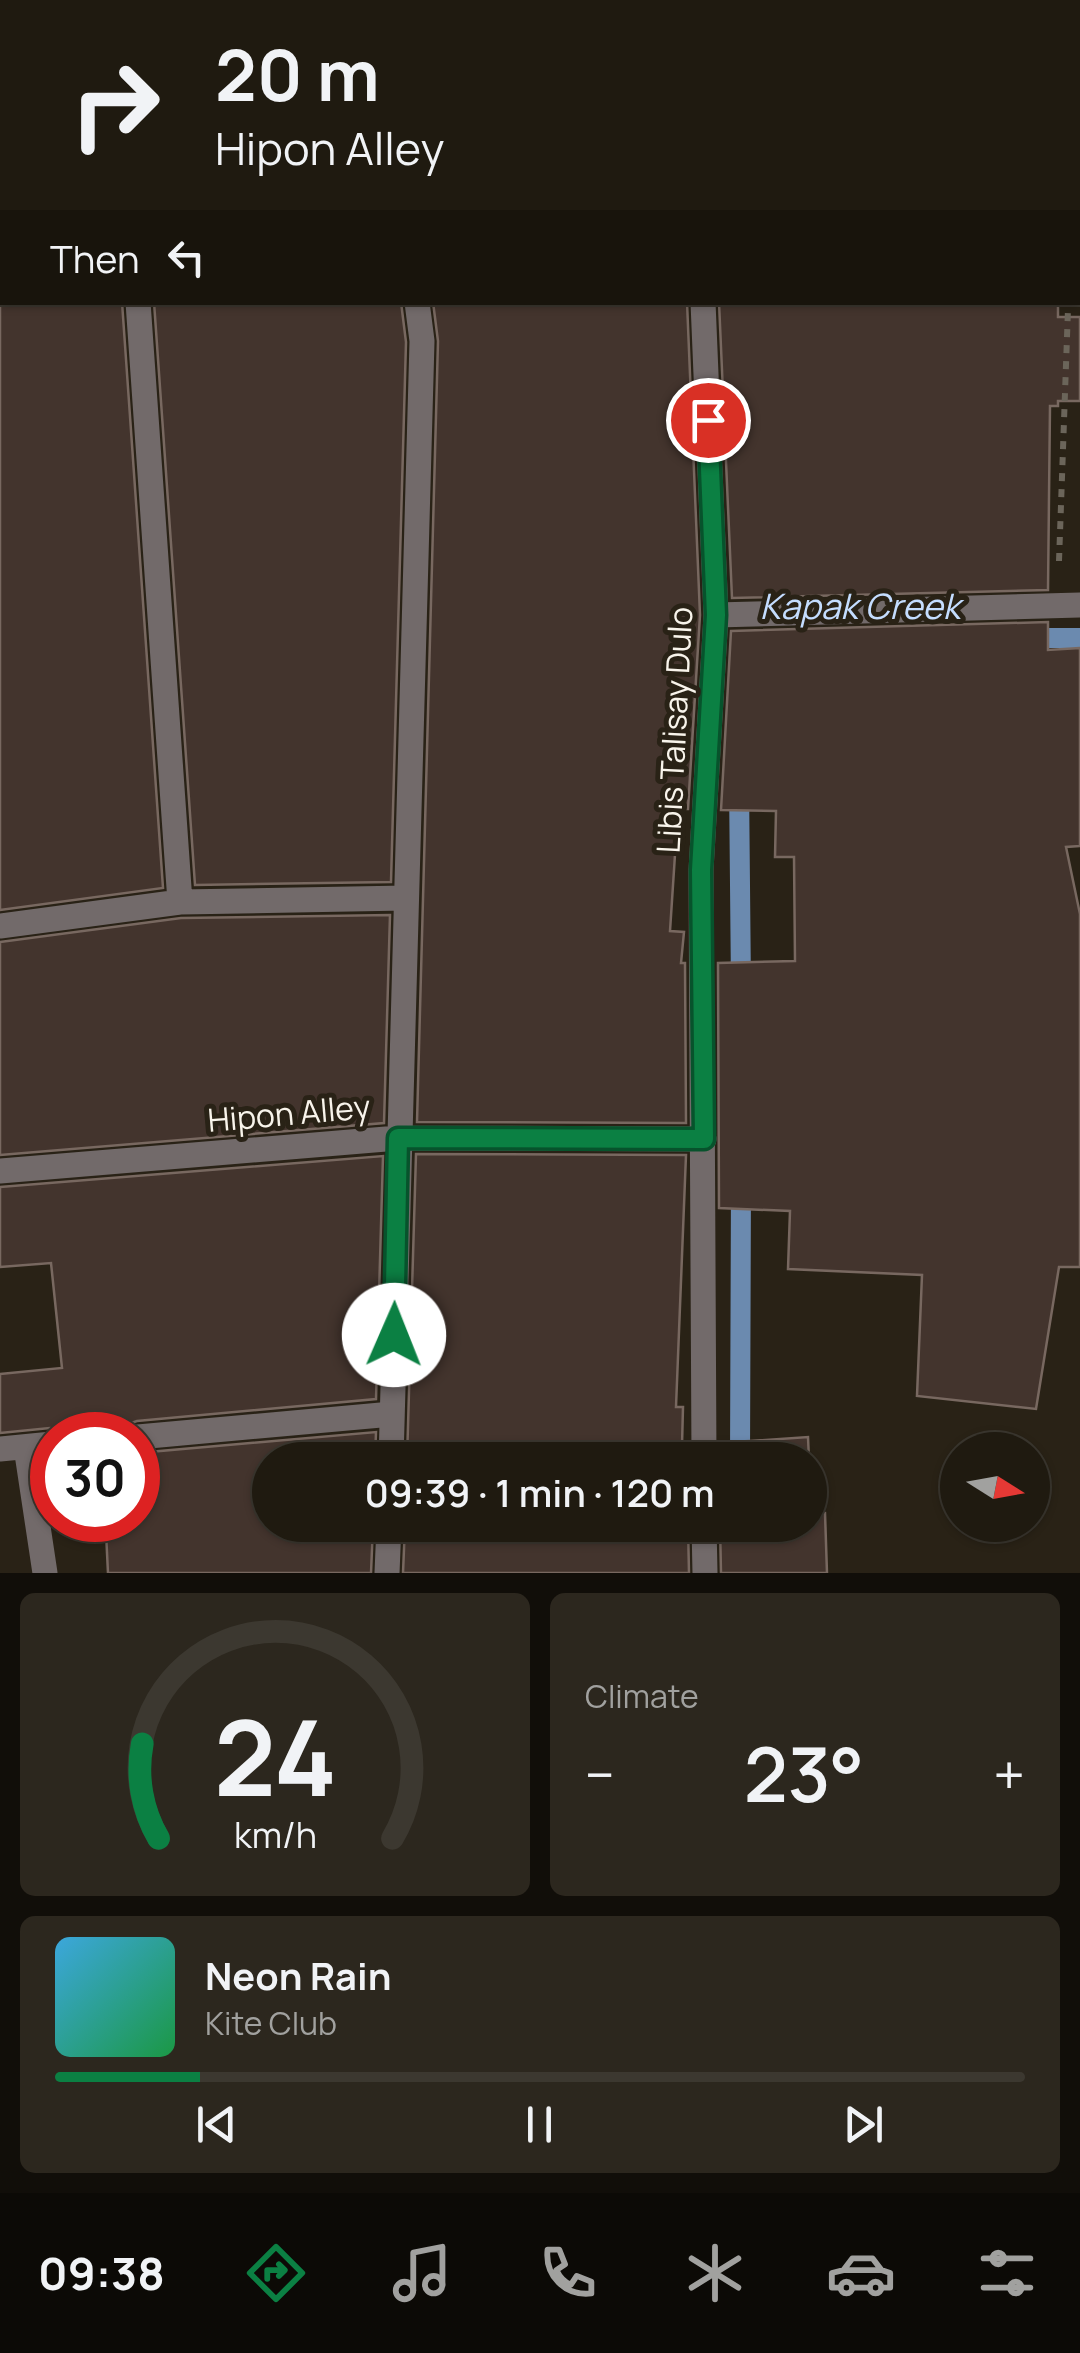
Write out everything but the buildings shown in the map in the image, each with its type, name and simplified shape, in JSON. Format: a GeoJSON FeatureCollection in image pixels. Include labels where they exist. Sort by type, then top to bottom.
{"type":"FeatureCollection","features":[{"type":"Feature","properties":{"kind":"street"},"geometry":{"type":"LineString","coordinates":[[138,305],[180,902]]}},
{"type":"Feature","properties":{"kind":"street"},"geometry":{"type":"LineString","coordinates":[[391,1442],[422,341],[417,305]]}},
{"type":"Feature","properties":{"kind":"street","name":"Libis Talisay Dulo"},"geometry":{"type":"LineString","coordinates":[[703,305],[716,615],[701,870],[704,1442]]}},
{"type":"Feature","properties":{"kind":"street"},"geometry":{"type":"LineString","coordinates":[[716,615],[1069,605]]}},
{"type":"Feature","properties":{"kind":"street"},"geometry":{"type":"LineString","coordinates":[[0,926],[180,902],[406,898]]}},
{"type":"Feature","properties":{"kind":"street","name":"Hipon Alley"},"geometry":{"type":"LineString","coordinates":[[0,1170],[398,1138],[704,1139]]}},
{"type":"Feature","properties":{"kind":"street"},"geometry":{"type":"LineString","coordinates":[[160,1435],[392,1414]]}},
{"type":"Feature","properties":{"kind":"street"},"geometry":{"type":"LineString","coordinates":[[13,1448],[45,1573]]}},
{"type":"Feature","properties":{"kind":"street"},"geometry":{"type":"LineString","coordinates":[[387,1573],[388,1542]]}},
{"type":"Feature","properties":{"kind":"street"},"geometry":{"type":"LineString","coordinates":[[704,1542],[704,1573]]}},
{"type":"Feature","properties":{"kind":"path"},"geometry":{"type":"LineString","coordinates":[[1068,305],[1069,605]]}},
{"type":"Feature","properties":{"kind":"waterway","name":"Kapak Creek"},"geometry":{"type":"LineString","coordinates":[[1022,638],[1080,638]]}},
{"type":"Feature","properties":{"kind":"waterway","name":"Kapak Creek"},"geometry":{"type":"LineString","coordinates":[[739,782],[741,988]]}},
{"type":"Feature","properties":{"kind":"waterway","name":"Kapak Creek"},"geometry":{"type":"LineString","coordinates":[[740,1442],[741,1182]]}},
{"type":"Feature","properties":{"kind":"route"},"geometry":{"type":"LineString","coordinates":[[394,1335],[398,1138],[704,1139],[701,870],[716,615],[708,420]]}}]}
